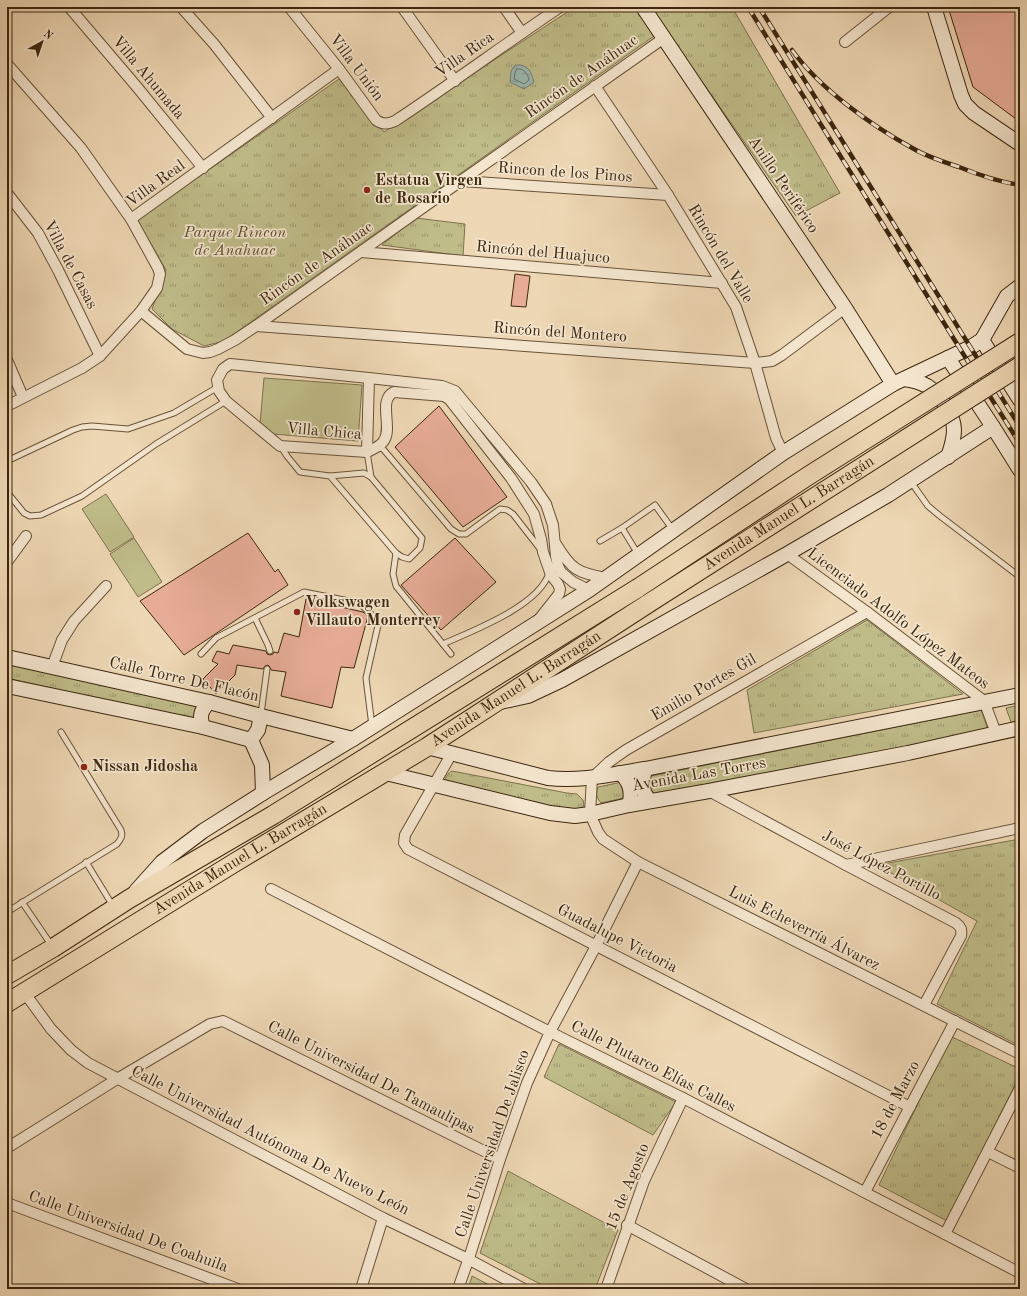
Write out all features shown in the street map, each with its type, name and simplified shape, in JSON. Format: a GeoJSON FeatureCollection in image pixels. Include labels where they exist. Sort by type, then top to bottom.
{"type":"FeatureCollection","features":[{"type":"Feature","properties":{"kind":"highway","name":"Avenida Manuel L. Barragán"},"geometry":{"type":"LineString","coordinates":[[7,975],[273,814],[638,588],[808,476],[1020,342]]}},
{"type":"Feature","properties":{"kind":"highway","name":"Avenida Manuel L. Barragán"},"geometry":{"type":"LineString","coordinates":[[7,1003],[234,863],[386,773],[1020,366]]}},
{"type":"Feature","properties":{"kind":"street","name":"Villa Ahumada"},"geometry":{"type":"LineString","coordinates":[[69,7],[137,87],[202,168]]}},
{"type":"Feature","properties":{"kind":"street"},"geometry":{"type":"LineString","coordinates":[[181,7],[214,44],[272,118]]}},
{"type":"Feature","properties":{"kind":"street","name":"Villa Unión"},"geometry":{"type":"LineString","coordinates":[[289,7],[339,69],[376,120],[386,124]]}},
{"type":"Feature","properties":{"kind":"street"},"geometry":{"type":"LineString","coordinates":[[402,7],[455,81]]}},
{"type":"Feature","properties":{"kind":"street"},"geometry":{"type":"LineString","coordinates":[[504,7],[522,33]]}},
{"type":"Feature","properties":{"kind":"street","name":"Villa Rica"},"geometry":{"type":"LineString","coordinates":[[386,124],[395,121],[455,81],[560,7]]}},
{"type":"Feature","properties":{"kind":"street","name":"Anillo Periférico"},"geometry":{"type":"LineString","coordinates":[[643,7],[845,308],[899,381]]}},
{"type":"Feature","properties":{"kind":"street"},"geometry":{"type":"LineString","coordinates":[[845,42],[889,7]]}},
{"type":"Feature","properties":{"kind":"street"},"geometry":{"type":"LineString","coordinates":[[934,7],[965,104],[974,113],[1020,144]]}},
{"type":"Feature","properties":{"kind":"street","name":"Rincón de Anáhuac"},"geometry":{"type":"LineString","coordinates":[[141,311],[187,349],[203,353],[218,349],[256,326],[664,38]]}},
{"type":"Feature","properties":{"kind":"street"},"geometry":{"type":"LineString","coordinates":[[7,64],[81,148],[131,219]]}},
{"type":"Feature","properties":{"kind":"street","name":"Villa Real"},"geometry":{"type":"LineString","coordinates":[[7,406],[82,368],[100,356],[141,311],[157,288],[160,274],[158,268],[131,219],[339,69]]}},
{"type":"Feature","properties":{"kind":"street","name":"Rincón del Valle"},"geometry":{"type":"LineString","coordinates":[[595,86],[668,195],[736,307],[755,363],[776,438],[783,453]]}},
{"type":"Feature","properties":{"kind":"street","name":"Rincon de los Pinos"},"geometry":{"type":"LineString","coordinates":[[461,181],[668,195]]}},
{"type":"Feature","properties":{"kind":"street","name":"Villa de Casas"},"geometry":{"type":"LineString","coordinates":[[7,193],[38,233],[58,270],[100,356]]}},
{"type":"Feature","properties":{"kind":"street","name":"Rincón del Huajuco"},"geometry":{"type":"LineString","coordinates":[[361,252],[722,283]]}},
{"type":"Feature","properties":{"kind":"street"},"geometry":{"type":"LineString","coordinates":[[122,904],[162,862],[203,831],[353,739],[589,590],[783,453],[899,381],[971,347],[982,340],[1007,296],[1020,286]]}},
{"type":"Feature","properties":{"kind":"street","name":"Rincón del Montero"},"geometry":{"type":"LineString","coordinates":[[256,326],[755,363],[772,361],[782,355],[845,308]]}},
{"type":"Feature","properties":{"kind":"street"},"geometry":{"type":"LineString","coordinates":[[989,328],[989,338],[992,347],[1020,380]]}},
{"type":"Feature","properties":{"kind":"street"},"geometry":{"type":"LineString","coordinates":[[982,340],[1020,400]]}},
{"type":"Feature","properties":{"kind":"street"},"geometry":{"type":"LineString","coordinates":[[948,358],[1020,470]]}},
{"type":"Feature","properties":{"kind":"street"},"geometry":{"type":"LineString","coordinates":[[7,360],[23,397]]}},
{"type":"Feature","properties":{"kind":"street"},"geometry":{"type":"LineString","coordinates":[[218,387],[218,375],[230,364],[442,386],[450,394],[511,478],[534,514],[538,525],[543,552],[550,571],[560,590],[559,594],[534,624]]}},
{"type":"Feature","properties":{"kind":"street"},"geometry":{"type":"LineString","coordinates":[[367,452],[368,378]]}},
{"type":"Feature","properties":{"kind":"street"},"geometry":{"type":"LineString","coordinates":[[899,381],[916,381],[930,388],[943,403],[952,418],[954,429],[953,444],[948,457]]}},
{"type":"Feature","properties":{"kind":"street","name":"Villa Chica"},"geometry":{"type":"LineString","coordinates":[[218,387],[226,401],[280,446],[367,452],[377,447],[386,438],[386,403],[390,394],[394,392],[437,396],[450,394]]}},
{"type":"Feature","properties":{"kind":"street"},"geometry":{"type":"LineString","coordinates":[[450,394],[460,396],[531,482],[546,504],[550,514],[558,566],[561,572],[573,582],[589,590]]}},
{"type":"Feature","properties":{"kind":"street"},"geometry":{"type":"LineString","coordinates":[[496,703],[528,696],[544,690],[787,554],[910,481],[993,427]]}},
{"type":"Feature","properties":{"kind":"street"},"geometry":{"type":"LineString","coordinates":[[526,501],[536,490]]}},
{"type":"Feature","properties":{"kind":"street"},"geometry":{"type":"LineString","coordinates":[[7,562],[26,536]]}},
{"type":"Feature","properties":{"kind":"street"},"geometry":{"type":"LineString","coordinates":[[555,542],[570,564],[578,570],[588,575],[606,578]]}},
{"type":"Feature","properties":{"kind":"street","name":"Licenciado Adolfo López Mateos"},"geometry":{"type":"LineString","coordinates":[[787,554],[867,612],[984,701],[996,733]]}},
{"type":"Feature","properties":{"kind":"street"},"geometry":{"type":"LineString","coordinates":[[52,667],[62,640],[74,621],[106,586]]}},
{"type":"Feature","properties":{"kind":"street","name":"Emilio Portes Gil"},"geometry":{"type":"LineString","coordinates":[[592,778],[609,762],[626,750],[867,612]]}},
{"type":"Feature","properties":{"kind":"street","name":"Calle Torre De Flacón"},"geometry":{"type":"LineString","coordinates":[[7,657],[209,702],[353,739]]}},
{"type":"Feature","properties":{"kind":"street"},"geometry":{"type":"LineString","coordinates":[[7,686],[203,727],[251,740]]}},
{"type":"Feature","properties":{"kind":"street","name":"Avenida Las Torres"},"geometry":{"type":"LineString","coordinates":[[427,747],[548,778],[562,780],[592,778],[645,770],[1020,695]]}},
{"type":"Feature","properties":{"kind":"street"},"geometry":{"type":"LineString","coordinates":[[203,727],[201,722],[201,712],[209,702]]}},
{"type":"Feature","properties":{"kind":"street"},"geometry":{"type":"LineString","coordinates":[[251,740],[258,730],[261,716]]}},
{"type":"Feature","properties":{"kind":"street","name":"Avenida Las Torres"},"geometry":{"type":"LineString","coordinates":[[386,773],[550,813],[575,816],[908,753],[1020,728]]}},
{"type":"Feature","properties":{"kind":"street"},"geometry":{"type":"LineString","coordinates":[[251,740],[262,765],[263,793]]}},
{"type":"Feature","properties":{"kind":"street","name":"Guadalupe Victoria"},"geometry":{"type":"LineString","coordinates":[[452,753],[405,835],[404,843],[408,849],[910,1107]]}},
{"type":"Feature","properties":{"kind":"street"},"geometry":{"type":"LineString","coordinates":[[645,770],[642,783],[645,795],[650,801]]}},
{"type":"Feature","properties":{"kind":"street"},"geometry":{"type":"LineString","coordinates":[[620,773],[629,783],[631,797],[628,805]]}},
{"type":"Feature","properties":{"kind":"street"},"geometry":{"type":"LineString","coordinates":[[590,814],[592,778]]}},
{"type":"Feature","properties":{"kind":"street","name":"José López Portillo"},"geometry":{"type":"LineString","coordinates":[[710,791],[961,927],[960,936],[924,1005]]}},
{"type":"Feature","properties":{"kind":"street","name":"Luis Echeverría Álvarez"},"geometry":{"type":"LineString","coordinates":[[590,814],[598,832],[603,839],[638,862],[1020,1054]]}},
{"type":"Feature","properties":{"kind":"street"},"geometry":{"type":"LineString","coordinates":[[846,865],[1020,828]]}},
{"type":"Feature","properties":{"kind":"street","name":"Calle Universidad De Jalisco"},"geometry":{"type":"LineString","coordinates":[[458,1289],[500,1159],[527,1083],[550,1032],[596,946],[638,862]]}},
{"type":"Feature","properties":{"kind":"street","name":"Calle Plutarco Elías Calles"},"geometry":{"type":"LineString","coordinates":[[271,889],[550,1032],[683,1098],[1020,1273]]}},
{"type":"Feature","properties":{"kind":"street","name":"Calle Universidad Autónoma De Nuevo León"},"geometry":{"type":"LineString","coordinates":[[24,992],[51,1029],[71,1050],[88,1063],[383,1218],[468,1259],[524,1289]]}},
{"type":"Feature","properties":{"kind":"street","name":"18 de Marzo"},"geometry":{"type":"LineString","coordinates":[[865,1192],[955,1021]]}},
{"type":"Feature","properties":{"kind":"street","name":"Calle Universidad De Tamaulipas"},"geometry":{"type":"LineString","coordinates":[[117,1079],[210,1024],[223,1022],[500,1159]]}},
{"type":"Feature","properties":{"kind":"street"},"geometry":{"type":"LineString","coordinates":[[7,1148],[117,1079]]}},
{"type":"Feature","properties":{"kind":"street"},"geometry":{"type":"LineString","coordinates":[[945,1234],[1020,1088]]}},
{"type":"Feature","properties":{"kind":"street","name":"15 de Agosto"},"geometry":{"type":"LineString","coordinates":[[606,1289],[644,1181],[683,1098]]}},
{"type":"Feature","properties":{"kind":"street"},"geometry":{"type":"LineString","coordinates":[[988,1152],[1020,1168]]}},
{"type":"Feature","properties":{"kind":"street","name":"Calle Universidad De Coahuila"},"geometry":{"type":"LineString","coordinates":[[7,1203],[238,1289]]}},
{"type":"Feature","properties":{"kind":"street"},"geometry":{"type":"LineString","coordinates":[[361,1289],[383,1218]]}},
{"type":"Feature","properties":{"kind":"street"},"geometry":{"type":"LineString","coordinates":[[628,1225],[746,1289]]}},
{"type":"Feature","properties":{"kind":"lane"},"geometry":{"type":"LineString","coordinates":[[7,461],[82,427],[92,426],[128,430],[174,413],[218,387]]}},
{"type":"Feature","properties":{"kind":"lane"},"geometry":{"type":"LineString","coordinates":[[7,492],[24,513],[30,516],[41,516],[82,496],[138,457],[226,401]]}},
{"type":"Feature","properties":{"kind":"lane"},"geometry":{"type":"LineString","coordinates":[[280,446],[300,472],[330,476],[360,472],[371,477],[422,538],[420,548],[408,558],[402,557],[330,476]]}},
{"type":"Feature","properties":{"kind":"lane"},"geometry":{"type":"LineString","coordinates":[[377,447],[383,449],[451,529],[459,534],[466,534],[500,510],[507,510],[513,514],[543,552]]}},
{"type":"Feature","properties":{"kind":"lane"},"geometry":{"type":"LineString","coordinates":[[367,452],[371,477]]}},
{"type":"Feature","properties":{"kind":"lane"},"geometry":{"type":"LineString","coordinates":[[910,481],[928,506],[1020,577]]}},
{"type":"Feature","properties":{"kind":"lane"},"geometry":{"type":"LineString","coordinates":[[600,541],[655,505],[673,531]]}},
{"type":"Feature","properties":{"kind":"lane"},"geometry":{"type":"LineString","coordinates":[[622,528],[638,555]]}},
{"type":"Feature","properties":{"kind":"lane"},"geometry":{"type":"LineString","coordinates":[[396,552],[393,574],[396,586],[450,654]]}},
{"type":"Feature","properties":{"kind":"lane"},"geometry":{"type":"LineString","coordinates":[[443,644],[500,618],[523,604],[536,593],[548,577],[550,571]]}},
{"type":"Feature","properties":{"kind":"lane"},"geometry":{"type":"LineString","coordinates":[[201,654],[216,638],[304,592],[359,604],[379,621],[366,678],[372,727]]}},
{"type":"Feature","properties":{"kind":"lane"},"geometry":{"type":"LineString","coordinates":[[255,618],[270,651]]}},
{"type":"Feature","properties":{"kind":"lane"},"geometry":{"type":"LineString","coordinates":[[261,716],[267,669]]}},
{"type":"Feature","properties":{"kind":"lane"},"geometry":{"type":"LineString","coordinates":[[7,912],[117,844],[121,839],[122,834],[61,732]]}},
{"type":"Feature","properties":{"kind":"lane"},"geometry":{"type":"LineString","coordinates":[[86,862],[122,904]]}},
{"type":"Feature","properties":{"kind":"lane"},"geometry":{"type":"LineString","coordinates":[[22,902],[53,948]]}},
{"type":"Feature","properties":{"kind":"green space","name":"Parque Rincon de Anahuac"},"geometry":{"type":"Polygon","coordinates":[[[575,7],[634,7],[654,36],[224,341],[204,346],[172,329],[152,309],[166,270],[137,220],[339,79],[384,132],[575,7]]]}},
{"type":"Feature","properties":{"kind":"green space"},"geometry":{"type":"Polygon","coordinates":[[[650,7],[732,7],[840,193],[796,216],[650,7]]]}},
{"type":"Feature","properties":{"kind":"green space"},"geometry":{"type":"Polygon","coordinates":[[[416,218],[465,224],[463,256],[382,245],[416,218]]]}},
{"type":"Feature","properties":{"kind":"green space"},"geometry":{"type":"Polygon","coordinates":[[[264,378],[362,385],[358,441],[273,434],[260,424],[264,378]]]}},
{"type":"Feature","properties":{"kind":"green space"},"geometry":{"type":"Polygon","coordinates":[[[106,494],[134,537],[110,552],[82,509],[106,494]]]}},
{"type":"Feature","properties":{"kind":"green space"},"geometry":{"type":"Polygon","coordinates":[[[134,538],[162,582],[138,597],[110,554],[134,538]]]}},
{"type":"Feature","properties":{"kind":"green space"},"geometry":{"type":"Polygon","coordinates":[[[867,620],[963,694],[754,733],[747,690],[867,620]]]}},
{"type":"Feature","properties":{"kind":"green space"},"geometry":{"type":"Polygon","coordinates":[[[7,661],[199,705],[196,721],[7,678],[7,661]]]}},
{"type":"Feature","properties":{"kind":"green space"},"geometry":{"type":"Polygon","coordinates":[[[1020,705],[1020,721],[1011,722],[1006,708],[1020,705]]]}},
{"type":"Feature","properties":{"kind":"green space"},"geometry":{"type":"Polygon","coordinates":[[[981,710],[988,730],[656,796],[649,792],[648,779],[651,776],[981,710]]]}},
{"type":"Feature","properties":{"kind":"green space"},"geometry":{"type":"Polygon","coordinates":[[[452,771],[577,794],[583,800],[584,805],[580,810],[559,811],[445,781],[447,775],[452,771]]]}},
{"type":"Feature","properties":{"kind":"green space"},"geometry":{"type":"Polygon","coordinates":[[[622,782],[625,786],[624,798],[601,803],[597,795],[598,787],[622,782]]]}},
{"type":"Feature","properties":{"kind":"green space"},"geometry":{"type":"Polygon","coordinates":[[[1020,839],[1020,1046],[937,1004],[977,921],[877,865],[1020,839]]]}},
{"type":"Feature","properties":{"kind":"green space"},"geometry":{"type":"Polygon","coordinates":[[[950,1036],[1020,1069],[1020,1075],[947,1221],[879,1185],[950,1036]]]}},
{"type":"Feature","properties":{"kind":"green space"},"geometry":{"type":"Polygon","coordinates":[[[559,1044],[676,1102],[653,1135],[544,1077],[559,1044]]]}},
{"type":"Feature","properties":{"kind":"green space"},"geometry":{"type":"Polygon","coordinates":[[[508,1171],[618,1230],[595,1289],[550,1289],[480,1253],[508,1171]]]}},
{"type":"Feature","properties":{"kind":"green space"},"geometry":{"type":"Polygon","coordinates":[[[472,1276],[497,1289],[468,1289],[472,1276]]]}},
{"type":"Feature","properties":{"kind":"water"},"geometry":{"type":"Polygon","coordinates":[[[515,65],[526,67],[532,75],[534,82],[524,89],[510,82],[511,71],[515,65]]]}},
{"type":"Feature","properties":{"kind":"building"},"geometry":{"type":"Polygon","coordinates":[[[948,7],[1020,7],[1020,122],[973,87],[948,7]]]}},
{"type":"Feature","properties":{"kind":"building"},"geometry":{"type":"Polygon","coordinates":[[[515,274],[530,276],[526,307],[511,306],[515,274]]]}},
{"type":"Feature","properties":{"kind":"building"},"geometry":{"type":"Polygon","coordinates":[[[439,406],[507,497],[463,527],[395,447],[439,406]]]}},
{"type":"Feature","properties":{"kind":"building"},"geometry":{"type":"Polygon","coordinates":[[[248,533],[275,572],[278,569],[288,585],[184,655],[140,601],[248,533]]]}},
{"type":"Feature","properties":{"kind":"building"},"geometry":{"type":"Polygon","coordinates":[[[455,538],[496,582],[441,630],[401,585],[455,538]]]}},
{"type":"Feature","properties":{"kind":"building"},"geometry":{"type":"Polygon","coordinates":[[[306,599],[363,612],[368,616],[354,668],[341,667],[332,708],[281,696],[286,672],[271,670],[268,665],[263,669],[237,665],[235,675],[216,694],[203,679],[218,664],[212,661],[217,651],[229,654],[233,645],[266,651],[267,654],[270,655],[274,652],[278,653],[284,633],[299,637],[306,599]]]}},
{"type":"Feature","properties":{"kind":"railway"},"geometry":{"type":"LineString","coordinates":[[748,7],[1020,444]]}},
{"type":"Feature","properties":{"kind":"railway"},"geometry":{"type":"LineString","coordinates":[[759,7],[1020,427]]}},
{"type":"Feature","properties":{"kind":"railway"},"geometry":{"type":"LineString","coordinates":[[792,50],[817,79],[848,106],[898,140],[919,152],[936,159],[989,178],[1020,185]]}},
{"type":"Feature","properties":{"kind":"place","name":"Estatua Virgen de Rosario"},"geometry":{"type":"Point","coordinates":[367,190]}},
{"type":"Feature","properties":{"kind":"place","name":"Volkswagen Villauto Monterrey"},"geometry":{"type":"Point","coordinates":[297,612]}},
{"type":"Feature","properties":{"kind":"place","name":"Nissan Jidosha"},"geometry":{"type":"Point","coordinates":[84,767]}}]}
